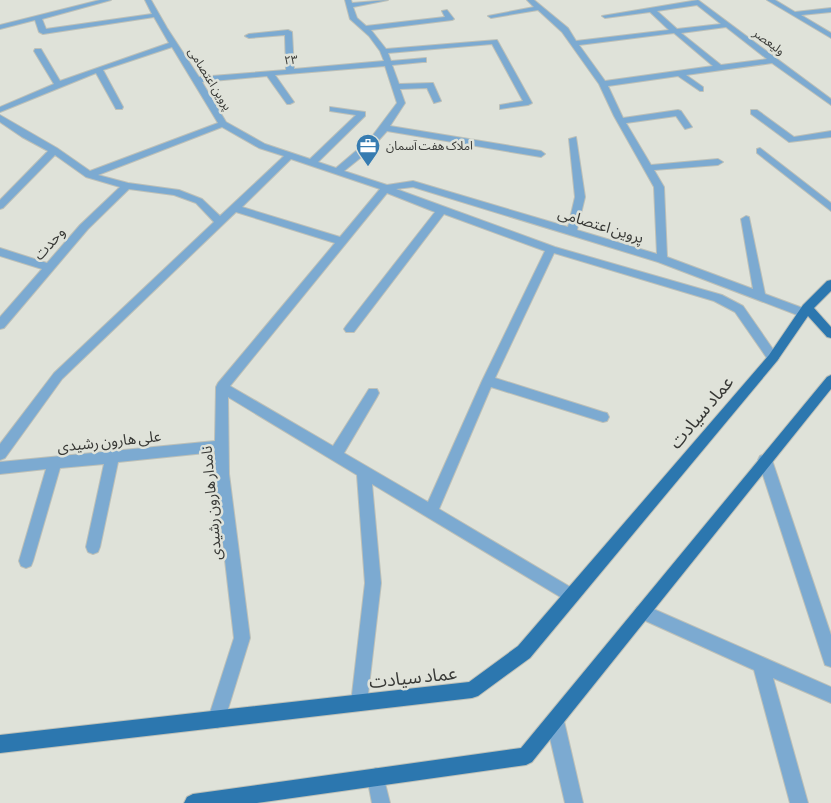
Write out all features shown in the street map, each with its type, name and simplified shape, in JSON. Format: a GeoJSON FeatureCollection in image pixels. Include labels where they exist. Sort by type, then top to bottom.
{"type":"FeatureCollection","features":[{"type":"Feature","properties":{"kind":"main road","name":"عماد سیادت"},"geometry":{"type":"LineString","coordinates":[[0,744],[472,690],[524,652],[773,358],[805,311],[831,284]]}},
{"type":"Feature","properties":{"kind":"main road"},"geometry":{"type":"LineString","coordinates":[[805,311],[831,334]]}},
{"type":"Feature","properties":{"kind":"main road"},"geometry":{"type":"LineString","coordinates":[[193,803],[526,756],[831,380]]}},
{"type":"Feature","properties":{"kind":"street"},"geometry":{"type":"LineString","coordinates":[[0,27],[108,0]]}},
{"type":"Feature","properties":{"kind":"street","name":"پروین اعتصامی"},"geometry":{"type":"LineString","coordinates":[[148,0],[222,124],[262,146],[386,188],[400,196],[441,211],[551,249],[718,298],[739,309],[773,358]]}},
{"type":"Feature","properties":{"kind":"street"},"geometry":{"type":"LineString","coordinates":[[337,172],[362,153],[386,128],[400,103],[384,51],[365,28],[354,19],[349,2],[385,0]]}},
{"type":"Feature","properties":{"kind":"street"},"geometry":{"type":"LineString","coordinates":[[530,0],[565,30],[603,84],[621,121],[659,187],[662,259]]}},
{"type":"Feature","properties":{"kind":"street"},"geometry":{"type":"LineString","coordinates":[[772,1],[790,0]]}},
{"type":"Feature","properties":{"kind":"street"},"geometry":{"type":"LineString","coordinates":[[772,1],[831,36]]}},
{"type":"Feature","properties":{"kind":"street"},"geometry":{"type":"LineString","coordinates":[[605,16],[696,2]]}},
{"type":"Feature","properties":{"kind":"street","name":"ولیعصر"},"geometry":{"type":"LineString","coordinates":[[696,2],[831,103]]}},
{"type":"Feature","properties":{"kind":"street"},"geometry":{"type":"LineString","coordinates":[[491,16],[539,8]]}},
{"type":"Feature","properties":{"kind":"street"},"geometry":{"type":"LineString","coordinates":[[652,10],[720,68]]}},
{"type":"Feature","properties":{"kind":"street"},"geometry":{"type":"LineString","coordinates":[[795,14],[831,10]]}},
{"type":"Feature","properties":{"kind":"street"},"geometry":{"type":"LineString","coordinates":[[365,28],[450,19],[445,11]]}},
{"type":"Feature","properties":{"kind":"street"},"geometry":{"type":"LineString","coordinates":[[38,18],[43,32],[156,16]]}},
{"type":"Feature","properties":{"kind":"street"},"geometry":{"type":"LineString","coordinates":[[574,43],[727,25]]}},
{"type":"Feature","properties":{"kind":"street"},"geometry":{"type":"LineString","coordinates":[[249,36],[288,32],[290,71]]}},
{"type":"Feature","properties":{"kind":"street"},"geometry":{"type":"LineString","coordinates":[[384,51],[494,42],[528,103],[503,106]]}},
{"type":"Feature","properties":{"kind":"street"},"geometry":{"type":"LineString","coordinates":[[0,110],[98,69],[174,44]]}},
{"type":"Feature","properties":{"kind":"street"},"geometry":{"type":"LineString","coordinates":[[38,51],[59,85]]}},
{"type":"Feature","properties":{"kind":"street","name":"۲۳"},"geometry":{"type":"LineString","coordinates":[[197,80],[423,60]]}},
{"type":"Feature","properties":{"kind":"street"},"geometry":{"type":"LineString","coordinates":[[603,84],[775,60]]}},
{"type":"Feature","properties":{"kind":"street"},"geometry":{"type":"LineString","coordinates":[[98,69],[119,107]]}},
{"type":"Feature","properties":{"kind":"street"},"geometry":{"type":"LineString","coordinates":[[270,73],[290,102]]}},
{"type":"Feature","properties":{"kind":"street"},"geometry":{"type":"LineString","coordinates":[[679,73],[700,89]]}},
{"type":"Feature","properties":{"kind":"street"},"geometry":{"type":"LineString","coordinates":[[396,87],[430,85],[437,101]]}},
{"type":"Feature","properties":{"kind":"street"},"geometry":{"type":"LineString","coordinates":[[822,95],[831,94]]}},
{"type":"Feature","properties":{"kind":"street"},"geometry":{"type":"LineString","coordinates":[[311,163],[362,114],[333,109]]}},
{"type":"Feature","properties":{"kind":"street"},"geometry":{"type":"LineString","coordinates":[[754,112],[792,140],[831,134]]}},
{"type":"Feature","properties":{"kind":"street"},"geometry":{"type":"LineString","coordinates":[[621,121],[678,113],[688,127]]}},
{"type":"Feature","properties":{"kind":"street"},"geometry":{"type":"LineString","coordinates":[[0,118],[25,135],[54,150],[89,175],[127,186],[176,192],[199,201],[220,222]]}},
{"type":"Feature","properties":{"kind":"street"},"geometry":{"type":"LineString","coordinates":[[89,175],[222,124]]}},
{"type":"Feature","properties":{"kind":"street"},"geometry":{"type":"LineString","coordinates":[[386,128],[541,154]]}},
{"type":"Feature","properties":{"kind":"street"},"geometry":{"type":"LineString","coordinates":[[572,232],[580,197],[573,139]]}},
{"type":"Feature","properties":{"kind":"street"},"geometry":{"type":"LineString","coordinates":[[0,206],[54,150]]}},
{"type":"Feature","properties":{"kind":"street"},"geometry":{"type":"LineString","coordinates":[[760,151],[831,208]]}},
{"type":"Feature","properties":{"kind":"street"},"geometry":{"type":"LineString","coordinates":[[0,454],[58,376],[289,156]]}},
{"type":"Feature","properties":{"kind":"street"},"geometry":{"type":"LineString","coordinates":[[648,168],[718,162]]}},
{"type":"Feature","properties":{"kind":"street","name":"پروین اعتصامی"},"geometry":{"type":"LineString","coordinates":[[386,188],[413,184],[662,259],[805,311]]}},
{"type":"Feature","properties":{"kind":"street","name":"وحدت"},"geometry":{"type":"LineString","coordinates":[[0,325],[84,227],[127,186]]}},
{"type":"Feature","properties":{"kind":"street"},"geometry":{"type":"LineString","coordinates":[[386,188],[222,388],[572,596]]}},
{"type":"Feature","properties":{"kind":"street"},"geometry":{"type":"LineString","coordinates":[[235,208],[341,241]]}},
{"type":"Feature","properties":{"kind":"street"},"geometry":{"type":"LineString","coordinates":[[350,329],[441,211]]}},
{"type":"Feature","properties":{"kind":"street"},"geometry":{"type":"LineString","coordinates":[[746,219],[760,296]]}},
{"type":"Feature","properties":{"kind":"street"},"geometry":{"type":"LineString","coordinates":[[430,512],[488,381],[551,249]]}},
{"type":"Feature","properties":{"kind":"street"},"geometry":{"type":"LineString","coordinates":[[0,252],[47,268]]}},
{"type":"Feature","properties":{"kind":"street"},"geometry":{"type":"LineString","coordinates":[[488,381],[603,417]]}},
{"type":"Feature","properties":{"kind":"street","name":"نامدار هارون رشیدی"},"geometry":{"type":"LineString","coordinates":[[217,719],[242,638],[222,474],[222,388]]}},
{"type":"Feature","properties":{"kind":"street"},"geometry":{"type":"LineString","coordinates":[[335,455],[373,393]]}},
{"type":"Feature","properties":{"kind":"street","name":"علی هارون رشیدی"},"geometry":{"type":"LineString","coordinates":[[0,468],[222,446]]}},
{"type":"Feature","properties":{"kind":"street"},"geometry":{"type":"LineString","coordinates":[[93,546],[112,457]]}},
{"type":"Feature","properties":{"kind":"street"},"geometry":{"type":"LineString","coordinates":[[765,460],[831,659]]}},
{"type":"Feature","properties":{"kind":"street"},"geometry":{"type":"LineString","coordinates":[[26,561],[55,463]]}},
{"type":"Feature","properties":{"kind":"street"},"geometry":{"type":"LineString","coordinates":[[359,703],[373,583],[364,472]]}},
{"type":"Feature","properties":{"kind":"street"},"geometry":{"type":"LineString","coordinates":[[642,612],[831,695]]}},
{"type":"Feature","properties":{"kind":"street"},"geometry":{"type":"LineString","coordinates":[[761,664],[799,803]]}},
{"type":"Feature","properties":{"kind":"street"},"geometry":{"type":"LineString","coordinates":[[555,721],[574,803]]}},
{"type":"Feature","properties":{"kind":"street"},"geometry":{"type":"LineString","coordinates":[[376,777],[381,803]]}},
{"type":"Feature","properties":{"kind":"place","name":"املاک هفت آسمان"},"geometry":{"type":"Point","coordinates":[368,167]}}]}
